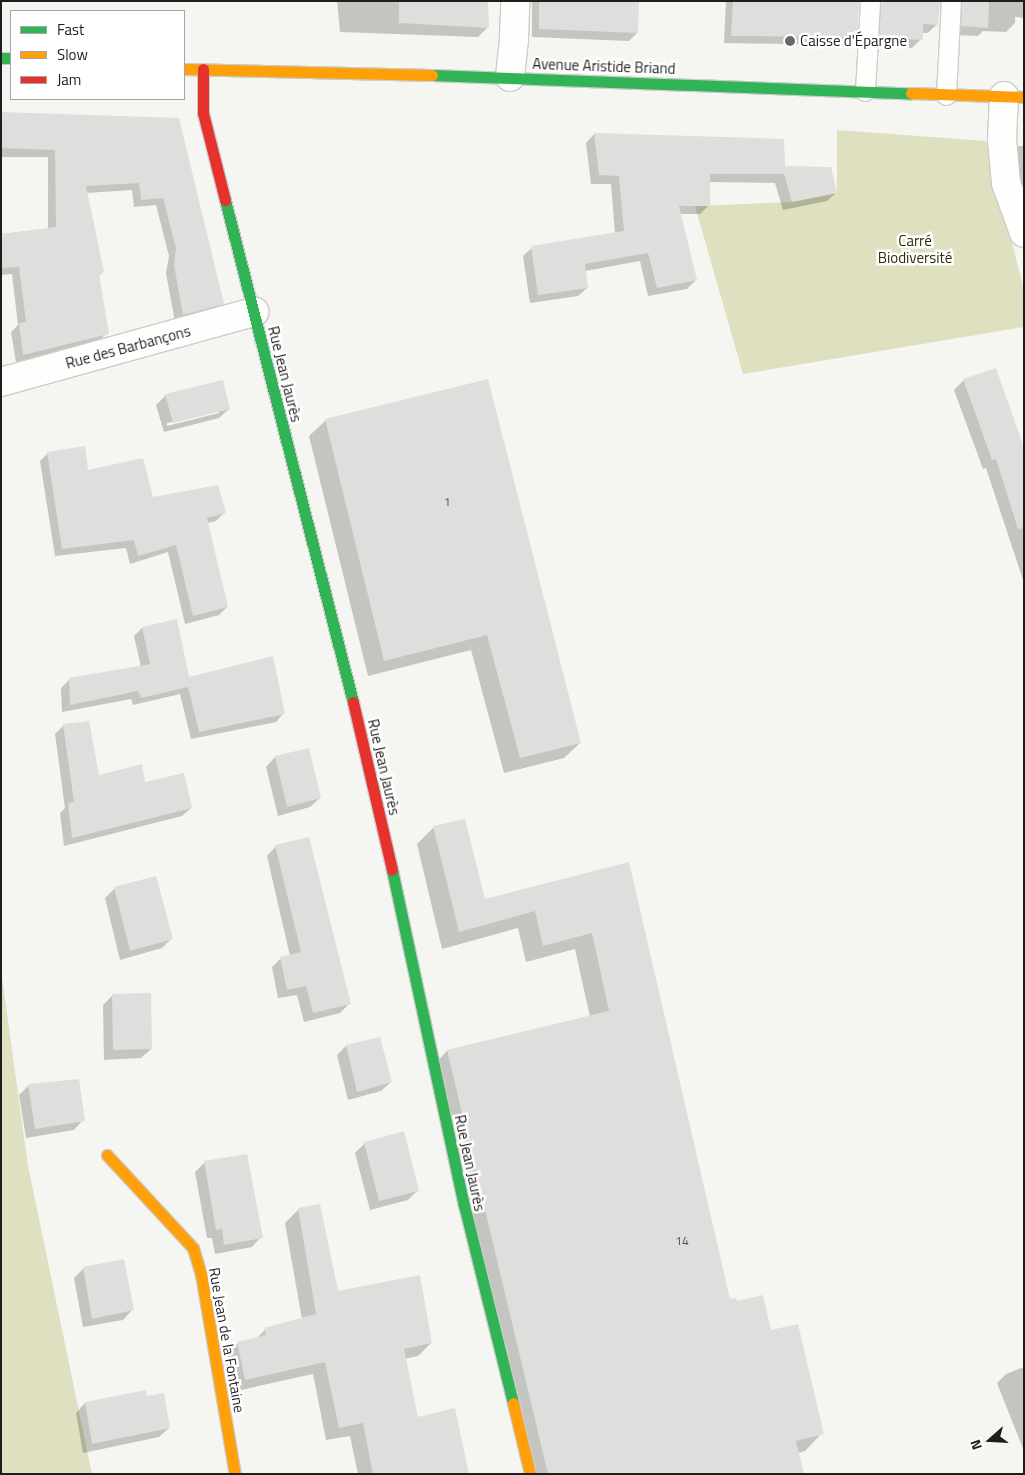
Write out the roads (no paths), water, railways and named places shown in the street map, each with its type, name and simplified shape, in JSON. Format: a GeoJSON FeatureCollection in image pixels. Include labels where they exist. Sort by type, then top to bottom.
{"type":"FeatureCollection","features":[{"type":"Feature","properties":{"kind":"street"},"geometry":{"type":"LineString","coordinates":[[510,78],[515,1]]}},
{"type":"Feature","properties":{"kind":"street","name":"Avenue Aristide Briand"},"geometry":{"type":"LineString","coordinates":[[185,69],[510,78],[1014,96]]}},
{"type":"Feature","properties":{"kind":"street","name":"Rue Jean Jaurès"},"geometry":{"type":"LineString","coordinates":[[203,69],[203,113],[370,769],[464,1205],[530,1474]]}},
{"type":"Feature","properties":{"kind":"street"},"geometry":{"type":"LineString","coordinates":[[1014,96],[1002,140],[1006,183],[1024,233]]}},
{"type":"Feature","properties":{"kind":"street","name":"Rue des Barbançons"},"geometry":{"type":"LineString","coordinates":[[1,382],[254,312]]}},
{"type":"Feature","properties":{"kind":"street","name":"Rue Jean de la Fontaine"},"geometry":{"type":"LineString","coordinates":[[107,1155],[193,1248],[202,1274],[235,1474]]}},
{"type":"Feature","properties":{"kind":"lane"},"geometry":{"type":"LineString","coordinates":[[865,91],[870,1]]}},
{"type":"Feature","properties":{"kind":"lane"},"geometry":{"type":"LineString","coordinates":[[946,95],[950,1]]}},
{"type":"Feature","properties":{"kind":"place","name":"Caisse d'Épargne"},"geometry":{"type":"Point","coordinates":[790,41]}},
{"type":"Feature","properties":{"kind":"park label","name":"Carré Biodiversité"},"geometry":{"type":"Point","coordinates":[915,248]}}]}
